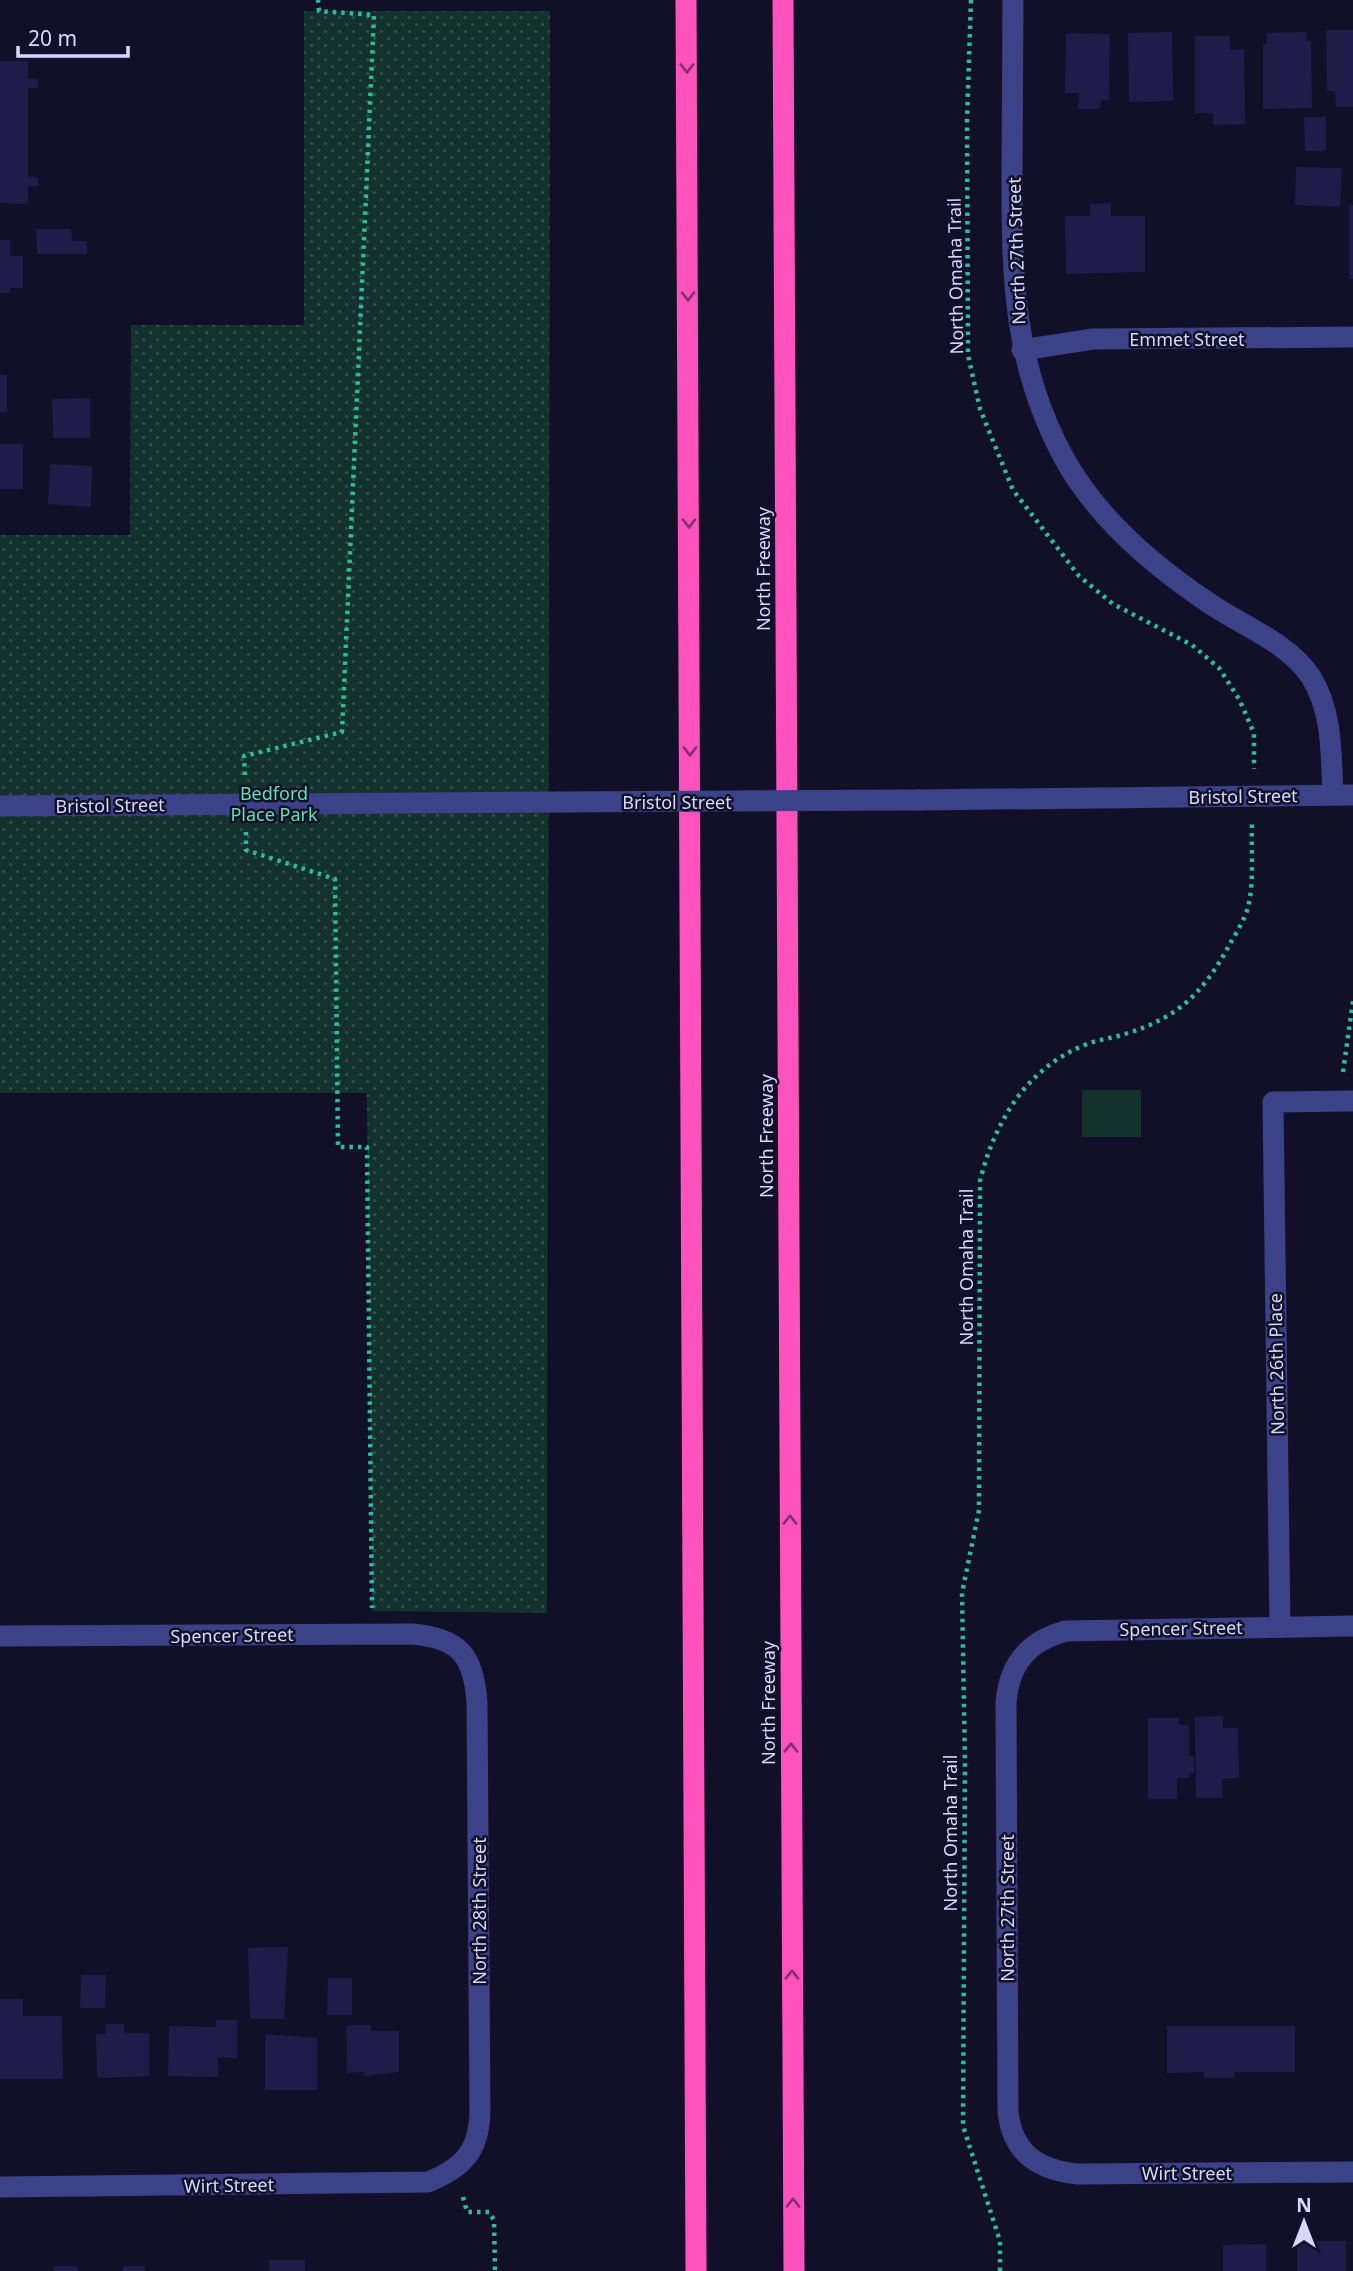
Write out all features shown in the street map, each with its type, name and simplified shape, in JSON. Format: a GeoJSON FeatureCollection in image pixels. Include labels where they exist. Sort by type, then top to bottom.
{"type":"FeatureCollection","features":[{"type":"Feature","properties":{"kind":"highway"},"geometry":{"type":"LineString","coordinates":[[686,0],[696,2271]]}},
{"type":"Feature","properties":{"kind":"highway","name":"North Freeway"},"geometry":{"type":"LineString","coordinates":[[783,0],[794,2271]]}},
{"type":"Feature","properties":{"kind":"street","name":"North 27th Street"},"geometry":{"type":"LineString","coordinates":[[1013,0],[1013,268],[1022,350],[1046,421],[1070,467],[1099,509],[1165,571],[1209,603],[1286,650],[1311,678],[1328,722],[1343,795]]}},
{"type":"Feature","properties":{"kind":"street","name":"Emmet Street"},"geometry":{"type":"LineString","coordinates":[[1022,350],[1093,339],[1353,337]]}},
{"type":"Feature","properties":{"kind":"street","name":"Bristol Street"},"geometry":{"type":"LineString","coordinates":[[0,806],[1343,795]]}},
{"type":"Feature","properties":{"kind":"street","name":"North 26th Place"},"geometry":{"type":"LineString","coordinates":[[1280,1626],[1273,1102],[1348,1101]]}},
{"type":"Feature","properties":{"kind":"street","name":"Spencer Street"},"geometry":{"type":"LineString","coordinates":[[1019,1659],[1035,1643],[1066,1631],[1353,1626]]}},
{"type":"Feature","properties":{"kind":"street","name":"Spencer Street"},"geometry":{"type":"LineString","coordinates":[[0,1636],[373,1633],[433,1636],[460,1649]]}},
{"type":"Feature","properties":{"kind":"street","name":"North 28th Street"},"geometry":{"type":"LineString","coordinates":[[455,2169],[473,2150],[480,2112],[477,1703],[472,1668],[460,1649]]}},
{"type":"Feature","properties":{"kind":"street","name":"North 27th Street"},"geometry":{"type":"LineString","coordinates":[[1019,1659],[1010,1678],[1006,1703],[1008,2090],[1010,2128],[1025,2156]]}},
{"type":"Feature","properties":{"kind":"street","name":"Wirt Street"},"geometry":{"type":"LineString","coordinates":[[1025,2156],[1049,2170],[1078,2174],[1353,2172]]}},
{"type":"Feature","properties":{"kind":"street","name":"Wirt Street"},"geometry":{"type":"LineString","coordinates":[[0,2187],[401,2184],[428,2182],[455,2169]]}},
{"type":"Feature","properties":{"kind":"path"},"geometry":{"type":"LineString","coordinates":[[244,768],[244,757],[342,732],[374,15],[319,11],[318,0]]}},
{"type":"Feature","properties":{"kind":"path","name":"North Omaha Trail"},"geometry":{"type":"LineString","coordinates":[[971,0],[967,120],[968,355],[980,410],[1013,490],[1079,576],[1113,604],[1192,645],[1219,668],[1239,699],[1254,733],[1249,904],[1214,971],[1192,999],[1161,1021],[1086,1044],[1057,1060],[1027,1084],[1009,1107],[989,1144],[980,1181],[979,1510],[962,1593],[965,1762],[963,2126],[1000,2241],[1000,2271]]}},
{"type":"Feature","properties":{"kind":"path"},"geometry":{"type":"LineString","coordinates":[[246,839],[246,850],[335,880],[338,1147],[368,1147],[373,1633]]}},
{"type":"Feature","properties":{"kind":"path"},"geometry":{"type":"LineString","coordinates":[[1348,1101],[1343,1068],[1353,1001]]}},
{"type":"Feature","properties":{"kind":"path"},"geometry":{"type":"LineString","coordinates":[[455,2169],[467,2212],[489,2212],[494,2220],[495,2271]]}},
{"type":"Feature","properties":{"kind":"green space","name":"Bedford Place Park"},"geometry":{"type":"Polygon","coordinates":[[[304,11],[550,11],[547,1613],[372,1611],[367,1093],[0,1093],[0,535],[130,535],[131,325],[304,325],[304,11]]]}},
{"type":"Feature","properties":{"kind":"green space"},"geometry":{"type":"Polygon","coordinates":[[[1082,1090],[1141,1090],[1141,1137],[1082,1137],[1082,1090]]]}},
{"type":"Feature","properties":{"kind":"building"},"geometry":{"type":"Polygon","coordinates":[[[1326,30],[1353,30],[1353,107],[1336,107],[1335,91],[1327,91],[1326,30]]]}},
{"type":"Feature","properties":{"kind":"building"},"geometry":{"type":"Polygon","coordinates":[[[1172,32],[1173,101],[1129,102],[1128,33],[1172,32]]]}},
{"type":"Feature","properties":{"kind":"building"},"geometry":{"type":"Polygon","coordinates":[[[1306,32],[1307,41],[1311,41],[1312,108],[1263,109],[1263,44],[1267,44],[1266,33],[1306,32]]]}},
{"type":"Feature","properties":{"kind":"building"},"geometry":{"type":"Polygon","coordinates":[[[1066,33],[1110,34],[1109,100],[1101,100],[1100,109],[1078,109],[1079,93],[1065,93],[1066,33]]]}},
{"type":"Feature","properties":{"kind":"building"},"geometry":{"type":"Polygon","coordinates":[[[1195,36],[1230,36],[1230,50],[1244,49],[1245,124],[1213,125],[1213,113],[1195,113],[1195,36]]]}},
{"type":"Feature","properties":{"kind":"building"},"geometry":{"type":"Polygon","coordinates":[[[0,61],[28,61],[28,79],[38,79],[38,88],[28,88],[28,177],[38,177],[38,186],[28,186],[28,204],[0,203],[0,61]]]}},
{"type":"Feature","properties":{"kind":"building"},"geometry":{"type":"Polygon","coordinates":[[[1304,117],[1326,117],[1326,151],[1305,151],[1304,117]]]}},
{"type":"Feature","properties":{"kind":"building"},"geometry":{"type":"Polygon","coordinates":[[[1296,167],[1342,168],[1340,207],[1295,205],[1296,167]]]}},
{"type":"Feature","properties":{"kind":"building"},"geometry":{"type":"Polygon","coordinates":[[[1111,203],[1111,216],[1145,216],[1145,272],[1066,274],[1065,216],[1090,216],[1090,204],[1111,203]]]}},
{"type":"Feature","properties":{"kind":"building"},"geometry":{"type":"Polygon","coordinates":[[[1349,205],[1353,205],[1353,279],[1349,279],[1349,205]]]}},
{"type":"Feature","properties":{"kind":"building"},"geometry":{"type":"Polygon","coordinates":[[[36,229],[71,229],[72,241],[87,241],[87,254],[37,254],[36,229]]]}},
{"type":"Feature","properties":{"kind":"building"},"geometry":{"type":"Polygon","coordinates":[[[0,240],[10,240],[10,256],[23,256],[23,288],[10,288],[10,293],[0,293],[0,240]]]}},
{"type":"Feature","properties":{"kind":"building"},"geometry":{"type":"Polygon","coordinates":[[[0,375],[7,375],[7,412],[0,412],[0,375]]]}},
{"type":"Feature","properties":{"kind":"building"},"geometry":{"type":"Polygon","coordinates":[[[90,398],[90,438],[53,438],[52,399],[90,398]]]}},
{"type":"Feature","properties":{"kind":"building"},"geometry":{"type":"Polygon","coordinates":[[[0,444],[23,444],[23,489],[0,489],[0,444]]]}},
{"type":"Feature","properties":{"kind":"building"},"geometry":{"type":"Polygon","coordinates":[[[50,464],[92,466],[91,507],[48,504],[50,464]]]}},
{"type":"Feature","properties":{"kind":"building"},"geometry":{"type":"Polygon","coordinates":[[[1223,1716],[1223,1728],[1238,1728],[1239,1778],[1222,1779],[1223,1798],[1196,1798],[1195,1717],[1223,1716]]]}},
{"type":"Feature","properties":{"kind":"building"},"geometry":{"type":"Polygon","coordinates":[[[1148,1718],[1179,1718],[1179,1725],[1189,1725],[1189,1756],[1194,1756],[1194,1773],[1189,1773],[1189,1778],[1177,1778],[1177,1799],[1148,1799],[1148,1718]]]}},
{"type":"Feature","properties":{"kind":"building"},"geometry":{"type":"Polygon","coordinates":[[[288,1947],[284,2019],[250,2019],[248,1948],[288,1947]]]}},
{"type":"Feature","properties":{"kind":"building"},"geometry":{"type":"Polygon","coordinates":[[[81,1975],[106,1975],[105,2008],[80,2008],[81,1975]]]}},
{"type":"Feature","properties":{"kind":"building"},"geometry":{"type":"Polygon","coordinates":[[[328,1978],[352,1978],[352,2015],[327,2015],[328,1978]]]}},
{"type":"Feature","properties":{"kind":"building"},"geometry":{"type":"Polygon","coordinates":[[[0,1999],[23,1999],[23,2016],[62,2016],[63,2079],[0,2079],[0,1999]]]}},
{"type":"Feature","properties":{"kind":"building"},"geometry":{"type":"Polygon","coordinates":[[[216,2020],[237,2020],[237,2058],[218,2057],[218,2077],[168,2076],[169,2026],[216,2027],[216,2020]]]}},
{"type":"Feature","properties":{"kind":"building"},"geometry":{"type":"Polygon","coordinates":[[[105,2024],[124,2024],[124,2033],[149,2033],[149,2076],[97,2078],[96,2034],[106,2034],[105,2024]]]}},
{"type":"Feature","properties":{"kind":"building"},"geometry":{"type":"Polygon","coordinates":[[[346,2025],[371,2025],[371,2031],[399,2031],[399,2072],[364,2076],[364,2072],[347,2073],[346,2025]]]}},
{"type":"Feature","properties":{"kind":"building"},"geometry":{"type":"Polygon","coordinates":[[[1167,2026],[1295,2026],[1295,2072],[1234,2072],[1234,2078],[1204,2078],[1204,2072],[1167,2073],[1167,2026]]]}},
{"type":"Feature","properties":{"kind":"building"},"geometry":{"type":"Polygon","coordinates":[[[265,2034],[317,2038],[317,2090],[265,2090],[265,2034]]]}},
{"type":"Feature","properties":{"kind":"building"},"geometry":{"type":"Polygon","coordinates":[[[1297,2241],[1346,2241],[1346,2271],[1297,2271],[1297,2241]]]}},
{"type":"Feature","properties":{"kind":"building"},"geometry":{"type":"Polygon","coordinates":[[[1266,2244],[1266,2271],[1223,2271],[1223,2245],[1266,2244]]]}},
{"type":"Feature","properties":{"kind":"building"},"geometry":{"type":"Polygon","coordinates":[[[269,2260],[305,2260],[305,2271],[269,2271],[269,2260]]]}},
{"type":"Feature","properties":{"kind":"building"},"geometry":{"type":"Polygon","coordinates":[[[54,2266],[78,2266],[78,2271],[54,2271],[54,2266]]]}},
{"type":"Feature","properties":{"kind":"building"},"geometry":{"type":"Polygon","coordinates":[[[123,2266],[145,2266],[145,2271],[123,2271],[123,2266]]]}}]}
